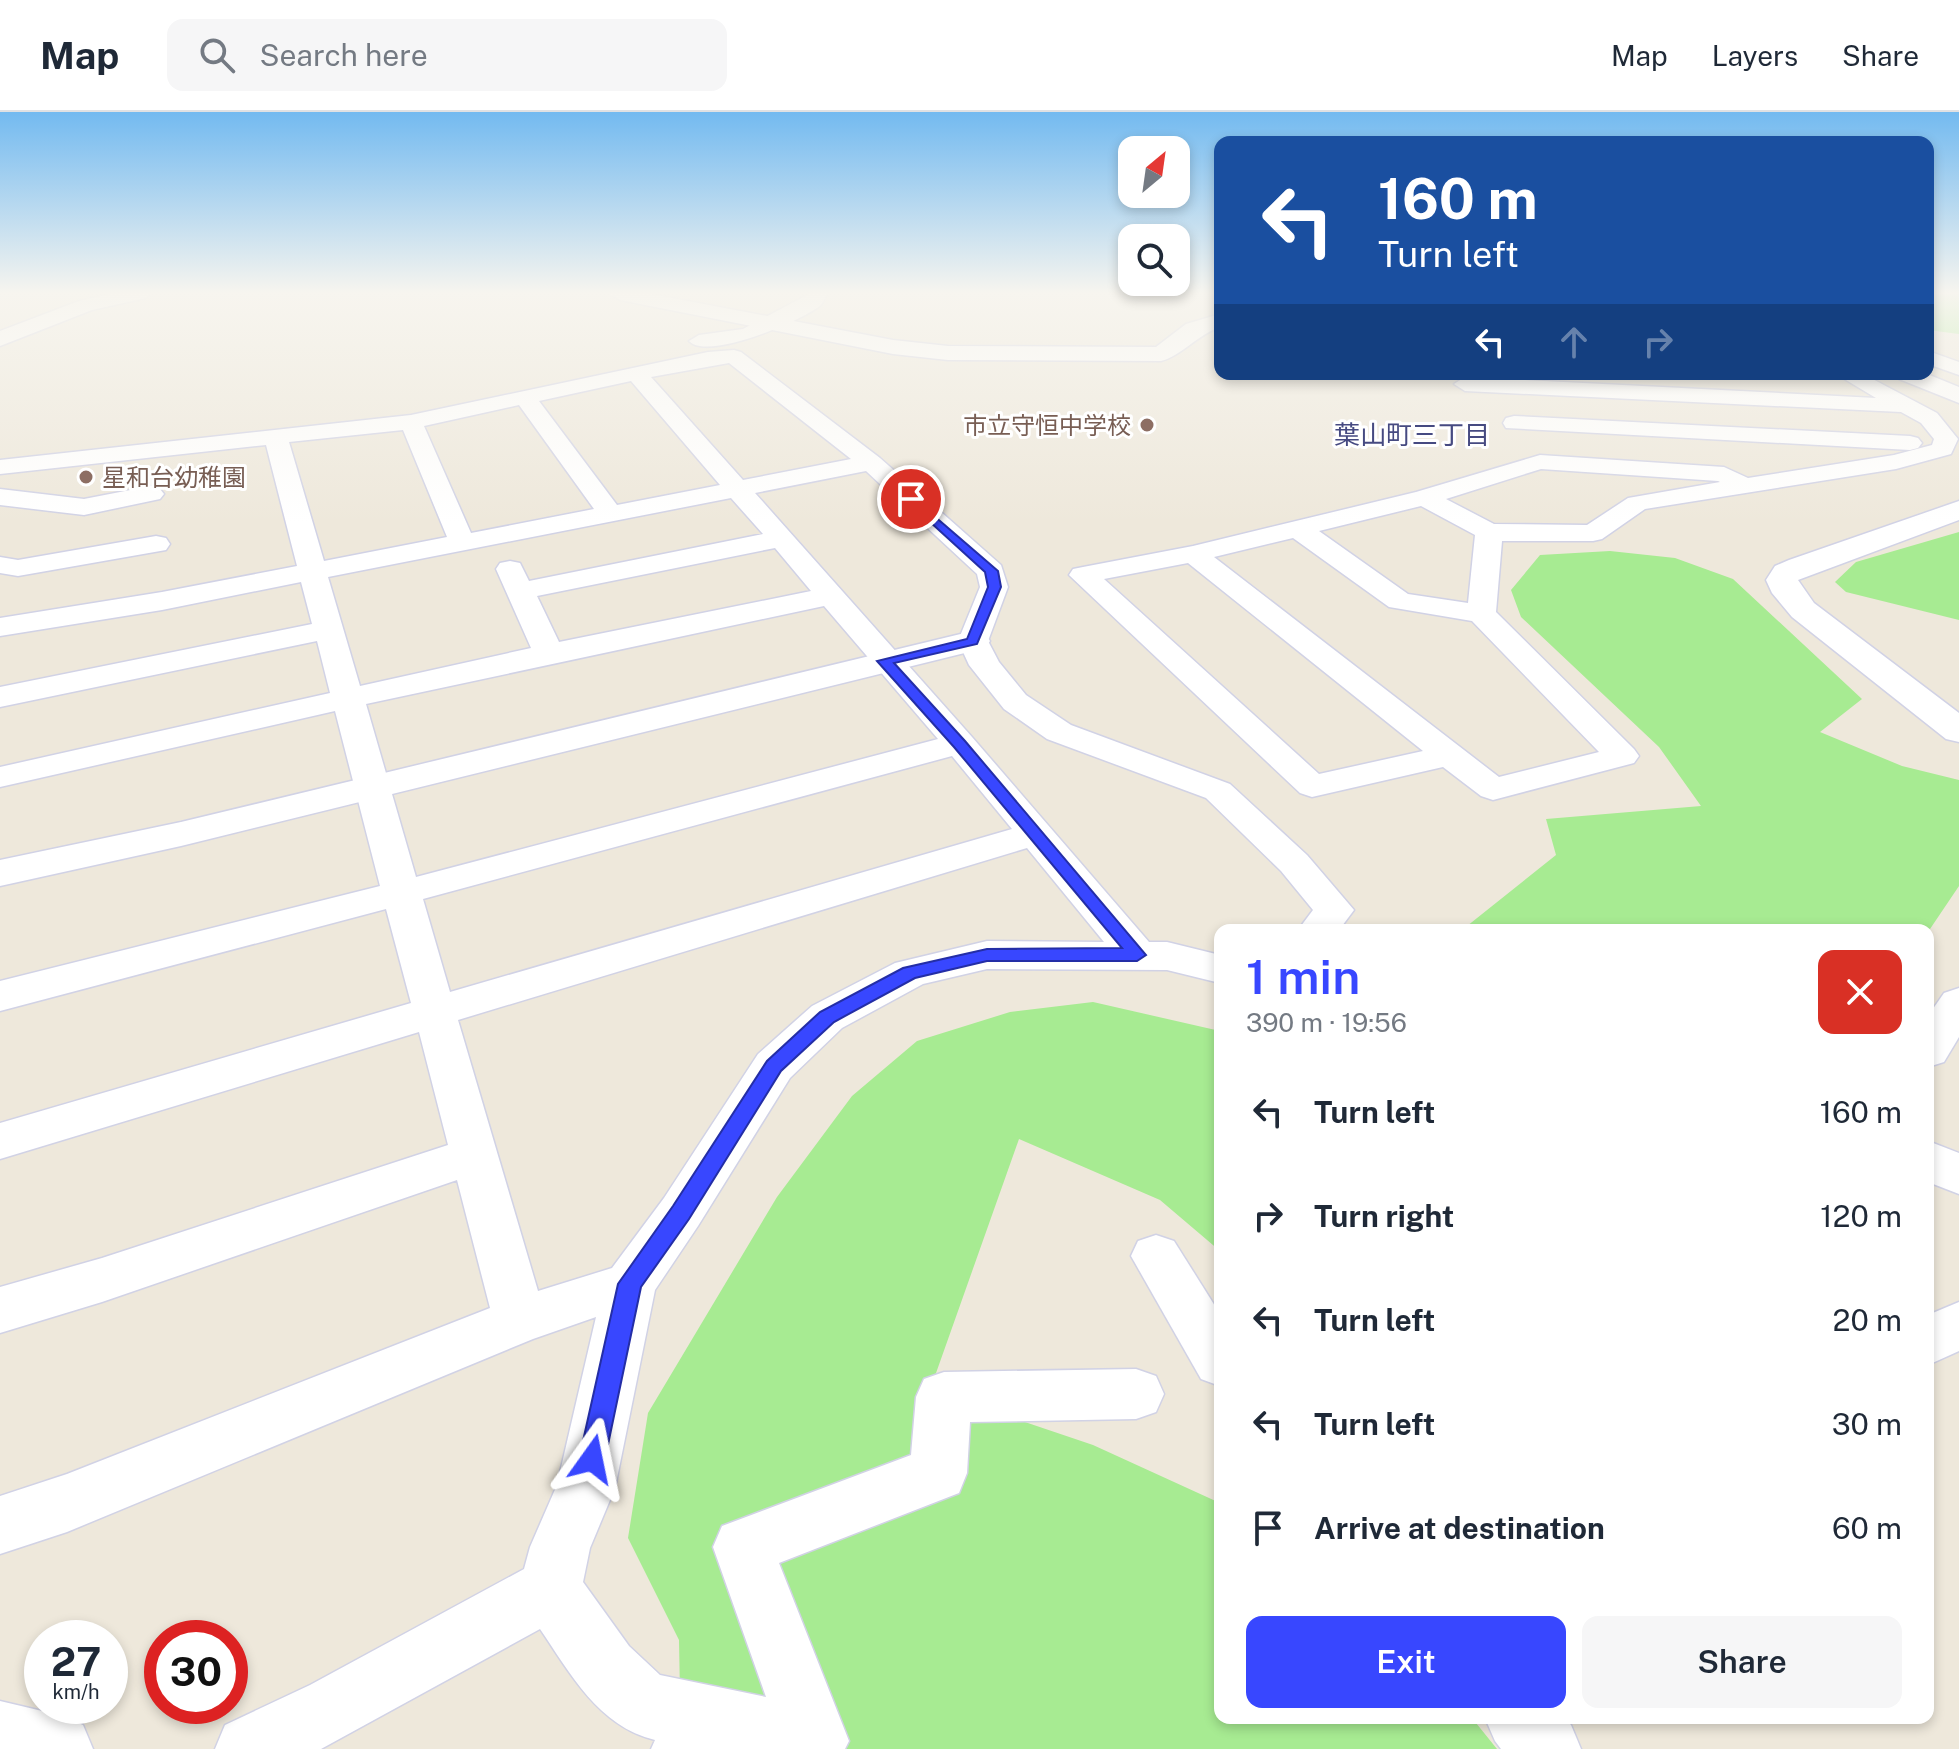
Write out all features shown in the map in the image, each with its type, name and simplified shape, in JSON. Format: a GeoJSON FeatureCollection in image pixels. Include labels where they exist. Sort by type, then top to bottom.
{"type":"FeatureCollection","features":[{"type":"Feature","properties":{"kind":"street"},"geometry":{"type":"LineString","coordinates":[[238,419],[447,394],[555,370]]}},
{"type":"Feature","properties":{"kind":"street"},"geometry":{"type":"LineString","coordinates":[[0,467],[411,422],[656,370]]}},
{"type":"Feature","properties":{"kind":"street"},"geometry":{"type":"LineString","coordinates":[[752,370],[871,463],[991,571],[994,587],[973,641],[985,665],[1015,702],[1059,732],[1218,791],[1294,863],[1334,910],[1323,924]]}},
{"type":"Feature","properties":{"kind":"street"},"geometry":{"type":"LineString","coordinates":[[637,374],[884,661],[960,744],[1137,955]]}},
{"type":"Feature","properties":{"kind":"street"},"geometry":{"type":"LineString","coordinates":[[1458,380],[1514,423],[1534,446],[1540,462]]}},
{"type":"Feature","properties":{"kind":"street"},"geometry":{"type":"LineString","coordinates":[[1474,380],[1905,406]]}},
{"type":"Feature","properties":{"kind":"street"},"geometry":{"type":"LineString","coordinates":[[1424,498],[1489,532],[1545,535],[1593,533],[1637,503],[1921,458],[1943,449],[1946,439],[1934,422],[1858,380]]}},
{"type":"Feature","properties":{"kind":"street"},"geometry":{"type":"LineString","coordinates":[[1921,380],[1959,396]]}},
{"type":"Feature","properties":{"kind":"street"},"geometry":{"type":"LineString","coordinates":[[525,398],[611,514]]}},
{"type":"Feature","properties":{"kind":"street"},"geometry":{"type":"LineString","coordinates":[[411,422],[462,542]]}},
{"type":"Feature","properties":{"kind":"street"},"geometry":{"type":"LineString","coordinates":[[1514,423],[1945,445]]}},
{"type":"Feature","properties":{"kind":"street"},"geometry":{"type":"LineString","coordinates":[[275,436],[520,1320]]}},
{"type":"Feature","properties":{"kind":"street"},"geometry":{"type":"LineString","coordinates":[[146,450],[162,601]]}},
{"type":"Feature","properties":{"kind":"street"},"geometry":{"type":"LineString","coordinates":[[1449,755],[1312,786],[1083,575],[1193,554],[1424,498],[1472,486],[1540,462],[1724,474],[1746,487]]}},
{"type":"Feature","properties":{"kind":"street"},"geometry":{"type":"LineString","coordinates":[[0,627],[162,601],[871,463]]}},
{"type":"Feature","properties":{"kind":"street"},"geometry":{"type":"LineString","coordinates":[[0,497],[84,507],[151,494]]}},
{"type":"Feature","properties":{"kind":"street"},"geometry":{"type":"LineString","coordinates":[[1959,510],[1800,566],[1786,573],[1782,580],[1803,610],[1959,731]]}},
{"type":"Feature","properties":{"kind":"street"},"geometry":{"type":"LineString","coordinates":[[1193,554],[1493,789],[1622,756],[1481,614],[1399,601],[1298,529]]}},
{"type":"Feature","properties":{"kind":"street"},"geometry":{"type":"LineString","coordinates":[[1481,614],[1489,532]]}},
{"type":"Feature","properties":{"kind":"street"},"geometry":{"type":"LineString","coordinates":[[495,536],[549,653]]}},
{"type":"Feature","properties":{"kind":"street"},"geometry":{"type":"LineString","coordinates":[[520,591],[780,539]]}},
{"type":"Feature","properties":{"kind":"street"},"geometry":{"type":"LineString","coordinates":[[0,565],[18,568],[156,544]]}},
{"type":"Feature","properties":{"kind":"street"},"geometry":{"type":"LineString","coordinates":[[0,777],[348,701],[549,653],[828,596]]}},
{"type":"Feature","properties":{"kind":"street"},"geometry":{"type":"LineString","coordinates":[[0,697],[328,630]]}},
{"type":"Feature","properties":{"kind":"street"},"geometry":{"type":"LineString","coordinates":[[0,873],[372,788],[973,641]]}},
{"type":"Feature","properties":{"kind":"street"},"geometry":{"type":"LineString","coordinates":[[0,996],[960,744]]}},
{"type":"Feature","properties":{"kind":"street"},"geometry":{"type":"LineString","coordinates":[[0,1141],[1034,834]]}},
{"type":"Feature","properties":{"kind":"street"},"geometry":{"type":"LineString","coordinates":[[249,1749],[333,1708],[550,1589],[560,1547],[586,1488],[630,1284],[681,1212],[774,1066],[827,1017],[910,973],[987,955],[1167,956],[1214,968]]}},
{"type":"Feature","properties":{"kind":"street"},"geometry":{"type":"LineString","coordinates":[[1934,1042],[1959,1003]]}},
{"type":"Feature","properties":{"kind":"street"},"geometry":{"type":"LineString","coordinates":[[0,1310],[102,1280],[474,1155]]}},
{"type":"Feature","properties":{"kind":"street"},"geometry":{"type":"LineString","coordinates":[[1934,1163],[1959,1175]]}},
{"type":"Feature","properties":{"kind":"street"},"geometry":{"type":"LineString","coordinates":[[1156,1256],[1214,1352]]}},
{"type":"Feature","properties":{"kind":"street"},"geometry":{"type":"LineString","coordinates":[[0,1525],[67,1503],[520,1320],[630,1284]]}},
{"type":"Feature","properties":{"kind":"street"},"geometry":{"type":"LineString","coordinates":[[1934,1338],[1959,1325]]}},
{"type":"Feature","properties":{"kind":"street"},"geometry":{"type":"LineString","coordinates":[[550,1589],[606,1669],[643,1704],[696,1733],[815,1741],[743,1547],[938,1473],[944,1397],[1136,1394]]}},
{"type":"Feature","properties":{"kind":"street"},"geometry":{"type":"LineString","coordinates":[[1524,1724],[1547,1749]]}},
{"type":"Feature","properties":{"kind":"street"},"geometry":{"type":"LineString","coordinates":[[0,1734],[59,1749]]}},
{"type":"Feature","properties":{"kind":"green space"},"geometry":{"type":"Polygon","coordinates":[[[1959,532],[1959,620],[1846,592],[1835,582],[1856,562],[1959,532]]]}},
{"type":"Feature","properties":{"kind":"green space"},"geometry":{"type":"Polygon","coordinates":[[[1610,551],[1675,558],[1733,579],[1862,699],[1820,732],[1902,766],[1959,780],[1959,886],[1933,924],[1470,924],[1556,855],[1546,819],[1701,806],[1659,747],[1521,617],[1511,590],[1540,555],[1610,551]]]}},
{"type":"Feature","properties":{"kind":"green space"},"geometry":{"type":"Polygon","coordinates":[[[1093,1002],[1214,1030],[1214,1246],[1160,1200],[1019,1139],[930,1390],[1093,1445],[1214,1500],[1214,1724],[1477,1724],[1497,1749],[681,1749],[679,1640],[628,1538],[648,1413],[777,1197],[852,1096],[917,1041],[1010,1012],[1093,1002]]]}},
{"type":"Feature","properties":{"kind":"place","name":"市立守恒中学校"},"geometry":{"type":"Point","coordinates":[1147,425]}},
{"type":"Feature","properties":{"kind":"place","name":"星和台幼稚園"},"geometry":{"type":"Point","coordinates":[86,477]}},
{"type":"Feature","properties":{"kind":"district","name":"葉山町三丁目"},"geometry":{"type":"Point","coordinates":[1412,434]}},
{"type":"Feature","properties":{"kind":"route"},"geometry":{"type":"LineString","coordinates":[[592,1459],[630,1284],[681,1212],[774,1066],[827,1017],[910,973],[987,955],[1137,955],[960,744],[884,661],[973,641],[977,623],[994,587],[995,579],[991,571],[911,499]]}}]}
